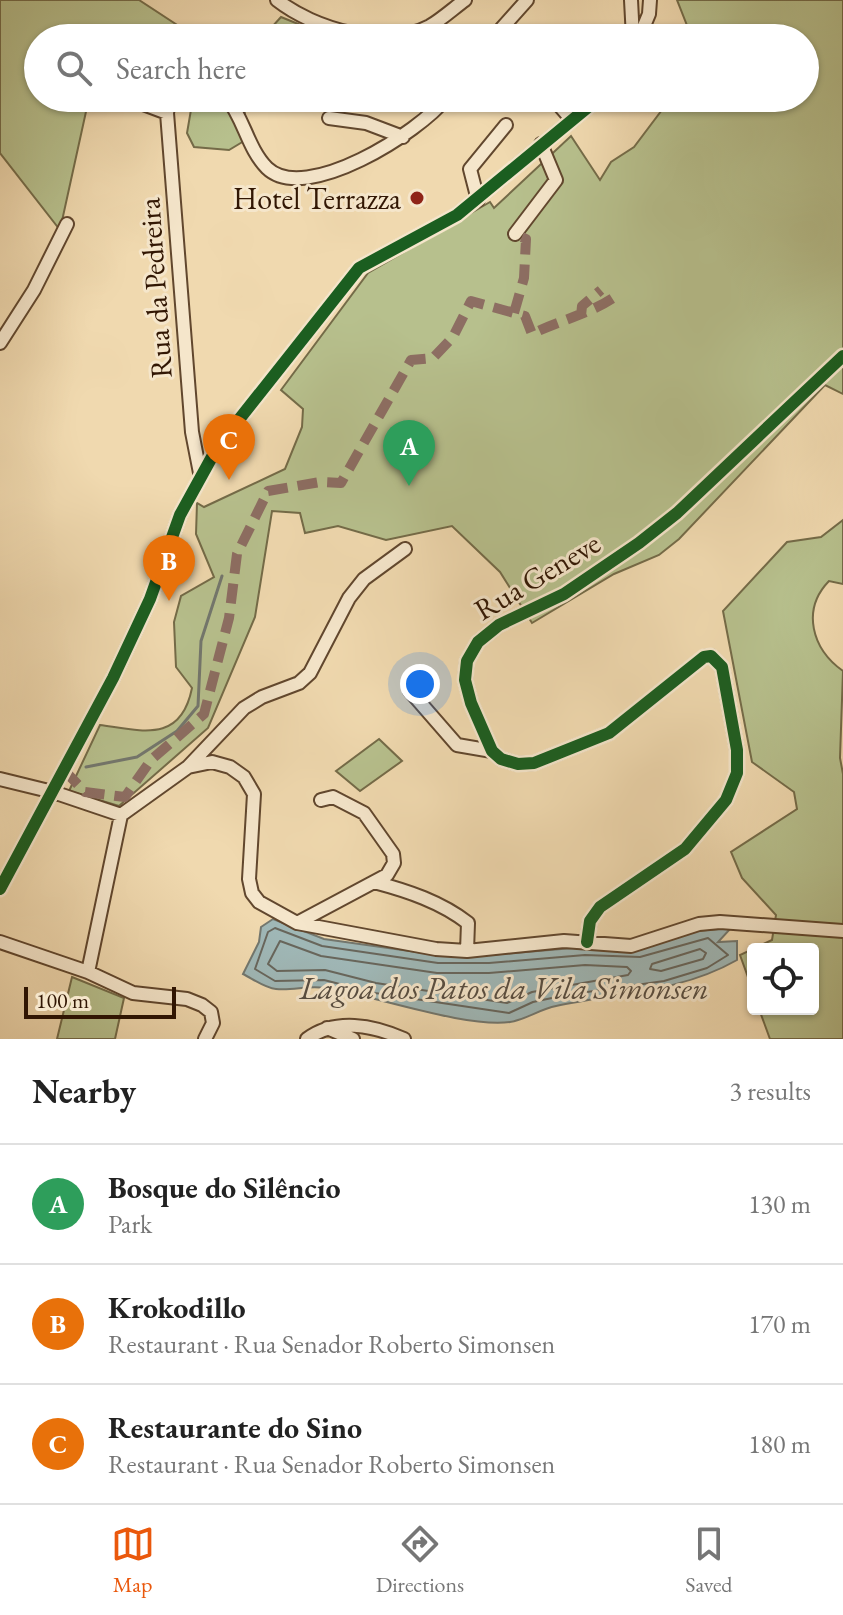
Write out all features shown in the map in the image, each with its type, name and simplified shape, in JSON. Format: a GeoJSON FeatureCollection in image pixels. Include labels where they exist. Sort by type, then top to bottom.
{"type":"FeatureCollection","features":[{"type":"Feature","properties":{"kind":"street"},"geometry":{"type":"LineString","coordinates":[[277,0],[315,24]]}},
{"type":"Feature","properties":{"kind":"street"},"geometry":{"type":"LineString","coordinates":[[433,24],[465,0]]}},
{"type":"Feature","properties":{"kind":"street"},"geometry":{"type":"LineString","coordinates":[[506,24],[527,0]]}},
{"type":"Feature","properties":{"kind":"street"},"geometry":{"type":"LineString","coordinates":[[631,0],[634,24]]}},
{"type":"Feature","properties":{"kind":"street"},"geometry":{"type":"LineString","coordinates":[[644,24],[649,14],[650,0]]}},
{"type":"Feature","properties":{"kind":"street"},"geometry":{"type":"LineString","coordinates":[[239,112],[254,149],[267,168],[286,179],[311,179],[403,137],[435,112]]}},
{"type":"Feature","properties":{"kind":"street"},"geometry":{"type":"LineString","coordinates":[[565,112],[572,120]]}},
{"type":"Feature","properties":{"kind":"street"},"geometry":{"type":"LineString","coordinates":[[0,889],[53,792],[150,599],[180,515],[200,473],[341,286],[359,268],[478,200],[582,112]]}},
{"type":"Feature","properties":{"kind":"street","name":"Rua da Pedreira"},"geometry":{"type":"LineString","coordinates":[[167,113],[190,417],[200,473]]}},
{"type":"Feature","properties":{"kind":"street"},"geometry":{"type":"LineString","coordinates":[[329,118],[366,123],[403,137]]}},
{"type":"Feature","properties":{"kind":"street"},"geometry":{"type":"LineString","coordinates":[[478,200],[470,169],[506,125]]}},
{"type":"Feature","properties":{"kind":"street"},"geometry":{"type":"LineString","coordinates":[[515,234],[556,180],[541,144]]}},
{"type":"Feature","properties":{"kind":"street"},"geometry":{"type":"LineString","coordinates":[[0,343],[34,290],[67,224]]}},
{"type":"Feature","properties":{"kind":"street","name":"Rua Geneve"},"geometry":{"type":"LineString","coordinates":[[492,751],[471,703],[465,680],[467,661],[478,642],[499,625],[564,594],[639,543],[677,513],[843,356]]}},
{"type":"Feature","properties":{"kind":"street"},"geometry":{"type":"LineString","coordinates":[[88,972],[121,815],[188,767],[244,708],[299,683],[310,673],[349,598],[364,579],[405,549]]}},
{"type":"Feature","properties":{"kind":"street"},"geometry":{"type":"LineString","coordinates":[[410,691],[457,745],[492,751],[501,759],[518,764],[555,757],[609,733],[694,662],[711,656],[722,667],[737,750],[737,773],[726,800],[685,849],[600,907],[590,921],[587,942]]}},
{"type":"Feature","properties":{"kind":"street"},"geometry":{"type":"LineString","coordinates":[[188,767],[212,762],[230,767],[244,777],[254,794],[249,879],[252,893],[259,902],[297,923],[436,949],[467,951],[587,942],[631,946],[699,924],[720,922],[772,929],[843,931]]}},
{"type":"Feature","properties":{"kind":"street"},"geometry":{"type":"LineString","coordinates":[[0,779],[53,792],[121,815]]}},
{"type":"Feature","properties":{"kind":"street"},"geometry":{"type":"LineString","coordinates":[[297,923],[391,870],[393,854],[364,813],[333,797],[321,800]]}},
{"type":"Feature","properties":{"kind":"street"},"geometry":{"type":"LineString","coordinates":[[374,882],[412,892],[456,914],[468,923],[467,951]]}},
{"type":"Feature","properties":{"kind":"street"},"geometry":{"type":"LineString","coordinates":[[0,942],[88,972],[133,993],[187,999],[202,1005],[211,1012],[213,1023],[205,1039]]}},
{"type":"Feature","properties":{"kind":"street"},"geometry":{"type":"LineString","coordinates":[[307,1039],[326,1027],[345,1025],[374,1029],[404,1039]]}},
{"type":"Feature","properties":{"kind":"street"},"geometry":{"type":"LineString","coordinates":[[326,1027],[353,1039]]}},
{"type":"Feature","properties":{"kind":"green space"},"geometry":{"type":"Polygon","coordinates":[[[0,0],[139,0],[176,24],[24,24],[24,112],[86,112],[60,230],[0,153],[0,0]]]}},
{"type":"Feature","properties":{"kind":"green space"},"geometry":{"type":"Polygon","coordinates":[[[677,0],[843,0],[843,394],[825,385],[679,539],[659,555],[614,574],[532,623],[500,572],[452,526],[386,540],[338,526],[305,533],[300,513],[272,511],[255,617],[208,728],[119,806],[69,791],[100,725],[158,729],[179,718],[187,706],[192,688],[176,667],[174,622],[181,596],[214,577],[196,534],[197,503],[204,507],[285,469],[302,427],[303,409],[281,390],[368,273],[490,202],[494,208],[571,136],[600,180],[611,162],[634,147],[660,112],[819,112],[819,24],[686,24],[677,0]]]}},
{"type":"Feature","properties":{"kind":"green space"},"geometry":{"type":"Polygon","coordinates":[[[281,17],[298,24],[275,24],[281,17]]]}},
{"type":"Feature","properties":{"kind":"green space"},"geometry":{"type":"Polygon","coordinates":[[[191,112],[245,112],[244,141],[229,150],[194,147],[187,133],[191,112]]]}},
{"type":"Feature","properties":{"kind":"green space"},"geometry":{"type":"Polygon","coordinates":[[[843,520],[843,584],[829,581],[820,592],[813,616],[814,629],[824,652],[843,671],[840,758],[843,774],[843,1039],[770,1039],[761,1015],[819,1015],[819,943],[766,943],[772,940],[776,915],[742,878],[731,852],[797,809],[794,792],[752,762],[723,611],[787,542],[821,537],[843,520]]]}},
{"type":"Feature","properties":{"kind":"green space"},"geometry":{"type":"Polygon","coordinates":[[[379,739],[402,761],[360,791],[336,771],[379,739]]]}},
{"type":"Feature","properties":{"kind":"green space"},"geometry":{"type":"Polygon","coordinates":[[[747,952],[747,974],[740,955],[747,952]]]}},
{"type":"Feature","properties":{"kind":"green space"},"geometry":{"type":"Polygon","coordinates":[[[72,977],[124,998],[115,1039],[57,1039],[72,977]]]}},
{"type":"Feature","properties":{"kind":"water","name":"Lagoa dos Patos da Vila Simonsen"},"geometry":{"type":"Polygon","coordinates":[[[273,919],[324,939],[438,955],[489,955],[585,947],[639,950],[696,931],[731,928],[718,942],[737,941],[737,960],[716,971],[671,985],[556,1006],[516,1021],[491,1023],[444,1016],[324,988],[282,989],[263,985],[243,974],[259,942],[261,927],[273,919]]]}},
{"type":"Feature","properties":{"kind":"waterway"},"geometry":{"type":"LineString","coordinates":[[86,767],[137,757],[177,731],[198,706],[201,641],[222,576]]}},
{"type":"Feature","properties":{"kind":"marked path"},"geometry":{"type":"LineString","coordinates":[[514,313],[524,278],[526,239],[515,234]]}},
{"type":"Feature","properties":{"kind":"marked path"},"geometry":{"type":"LineString","coordinates":[[581,316],[582,306],[601,290]]}},
{"type":"Feature","properties":{"kind":"marked path"},"geometry":{"type":"LineString","coordinates":[[64,770],[85,792],[125,797],[151,760],[204,714],[229,618],[237,554],[268,491],[320,482],[341,483],[411,360],[433,358],[453,337],[471,301],[525,316],[532,334],[613,298]]}},
{"type":"Feature","properties":{"kind":"cycle path"},"geometry":{"type":"LineString","coordinates":[[0,889],[113,678],[150,599],[180,515],[218,446],[359,268],[457,215],[582,112]]}},
{"type":"Feature","properties":{"kind":"cycle path"},"geometry":{"type":"LineString","coordinates":[[587,942],[590,921],[600,907],[685,849],[726,800],[737,773],[737,750],[722,667],[711,656],[704,657],[609,733],[534,763],[518,764],[501,759],[492,751],[471,703],[465,680],[467,661],[478,642],[499,625],[564,594],[677,513],[843,356]]}},
{"type":"Feature","properties":{"kind":"place","name":"Hotel Terrazza"},"geometry":{"type":"Point","coordinates":[417,198]}},
{"type":"Feature","properties":{"kind":"place","name":"Restaurante do Sino"},"geometry":{"type":"Point","coordinates":[229,480]}},
{"type":"Feature","properties":{"kind":"place","name":"Bosque do Silêncio"},"geometry":{"type":"Point","coordinates":[409,486]}},
{"type":"Feature","properties":{"kind":"place","name":"Krokodillo"},"geometry":{"type":"Point","coordinates":[169,601]}}]}
